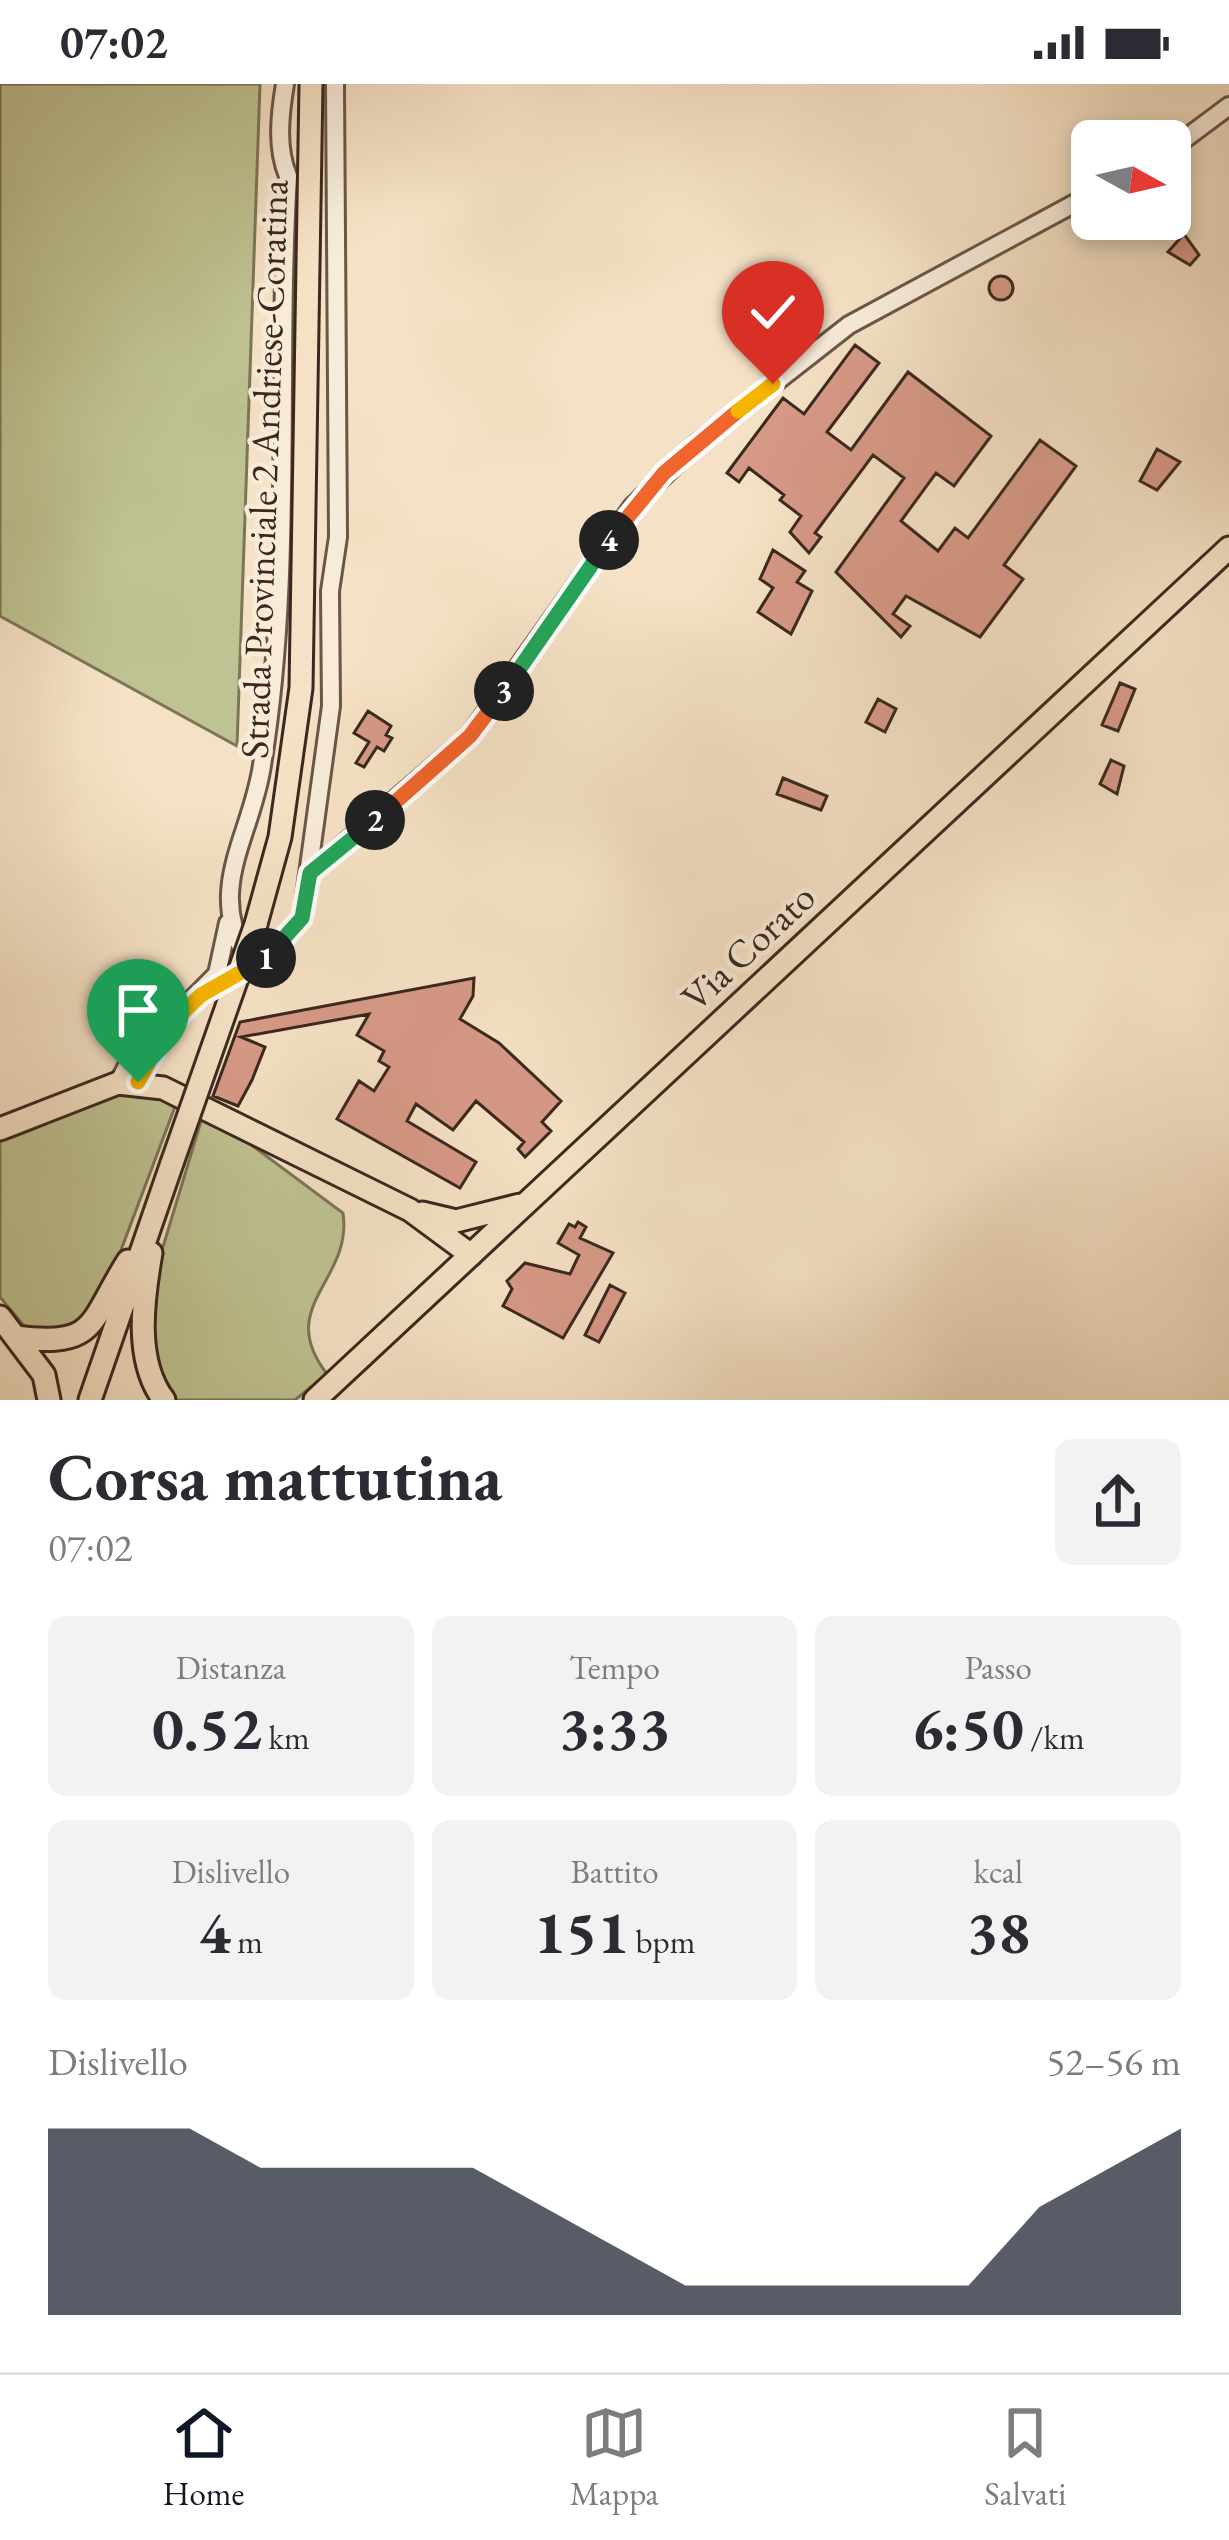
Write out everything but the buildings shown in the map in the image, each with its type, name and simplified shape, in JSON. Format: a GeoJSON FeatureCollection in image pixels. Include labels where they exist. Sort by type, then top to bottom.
{"type":"FeatureCollection","features":[{"type":"Feature","properties":{"kind":"main road","name":"Strada Provinciale 2 Andriese-Coratina"},"geometry":{"type":"LineString","coordinates":[[90,1400],[256,924],[280,837],[301,688],[311,84]]}},
{"type":"Feature","properties":{"kind":"main road","name":"Via Corato"},"geometry":{"type":"LineString","coordinates":[[315,1400],[1229,548]]}},
{"type":"Feature","properties":{"kind":"main road"},"geometry":{"type":"LineString","coordinates":[[0,1129],[128,1083],[175,1093],[410,1210],[471,1255]]}},
{"type":"Feature","properties":{"kind":"main road"},"geometry":{"type":"LineString","coordinates":[[164,1188],[148,1272],[144,1339],[147,1365],[164,1400]]}},
{"type":"Feature","properties":{"kind":"main road"},"geometry":{"type":"LineString","coordinates":[[410,1210],[456,1221],[526,1203]]}},
{"type":"Feature","properties":{"kind":"main road"},"geometry":{"type":"LineString","coordinates":[[456,1221],[466,1231],[471,1255]]}},
{"type":"Feature","properties":{"kind":"main road"},"geometry":{"type":"LineString","coordinates":[[16,1337],[60,1342],[85,1333],[150,1226]]}},
{"type":"Feature","properties":{"kind":"main road"},"geometry":{"type":"LineString","coordinates":[[0,1317],[44,1375],[49,1400]]}},
{"type":"Feature","properties":{"kind":"street"},"geometry":{"type":"LineString","coordinates":[[128,1083],[128,1064],[217,974],[228,922],[230,881],[261,772],[270,677],[288,176],[281,161],[285,84]]}},
{"type":"Feature","properties":{"kind":"street"},"geometry":{"type":"LineString","coordinates":[[201,995],[265,959],[302,918],[310,873],[331,706],[330,592],[338,537],[335,84]]}},
{"type":"Feature","properties":{"kind":"street"},"geometry":{"type":"LineString","coordinates":[[1191,134],[1229,106]]}},
{"type":"Feature","properties":{"kind":"street"},"geometry":{"type":"LineString","coordinates":[[310,873],[470,736],[529,660],[632,507],[698,443],[849,325],[1071,205]]}},
{"type":"Feature","properties":{"kind":"street"},"geometry":{"type":"LineString","coordinates":[[228,922],[245,955],[265,959]]}},
{"type":"Feature","properties":{"kind":"street"},"geometry":{"type":"LineString","coordinates":[[128,1083],[160,1048],[169,1026]]}},
{"type":"Feature","properties":{"kind":"street"},"geometry":{"type":"LineString","coordinates":[[160,1048],[175,1093]]}},
{"type":"Feature","properties":{"kind":"green space"},"geometry":{"type":"Polygon","coordinates":[[[0,84],[260,84],[237,746],[0,616],[0,84]]]}},
{"type":"Feature","properties":{"kind":"green space"},"geometry":{"type":"Polygon","coordinates":[[[145,1091],[176,1104],[98,1311],[51,1338],[24,1326],[0,1297],[0,1141],[90,1104],[145,1091]]]}},
{"type":"Feature","properties":{"kind":"green space"},"geometry":{"type":"Polygon","coordinates":[[[202,1118],[234,1132],[343,1213],[343,1237],[311,1311],[309,1330],[313,1350],[327,1374],[295,1400],[169,1400],[149,1353],[149,1293],[202,1118]]]}},
{"type":"Feature","properties":{"kind":"route"},"geometry":{"type":"LineString","coordinates":[[138,1082],[169,1026],[201,995],[284,943],[302,918],[310,873],[470,736],[529,660],[632,507],[698,443],[773,384]]}}]}
